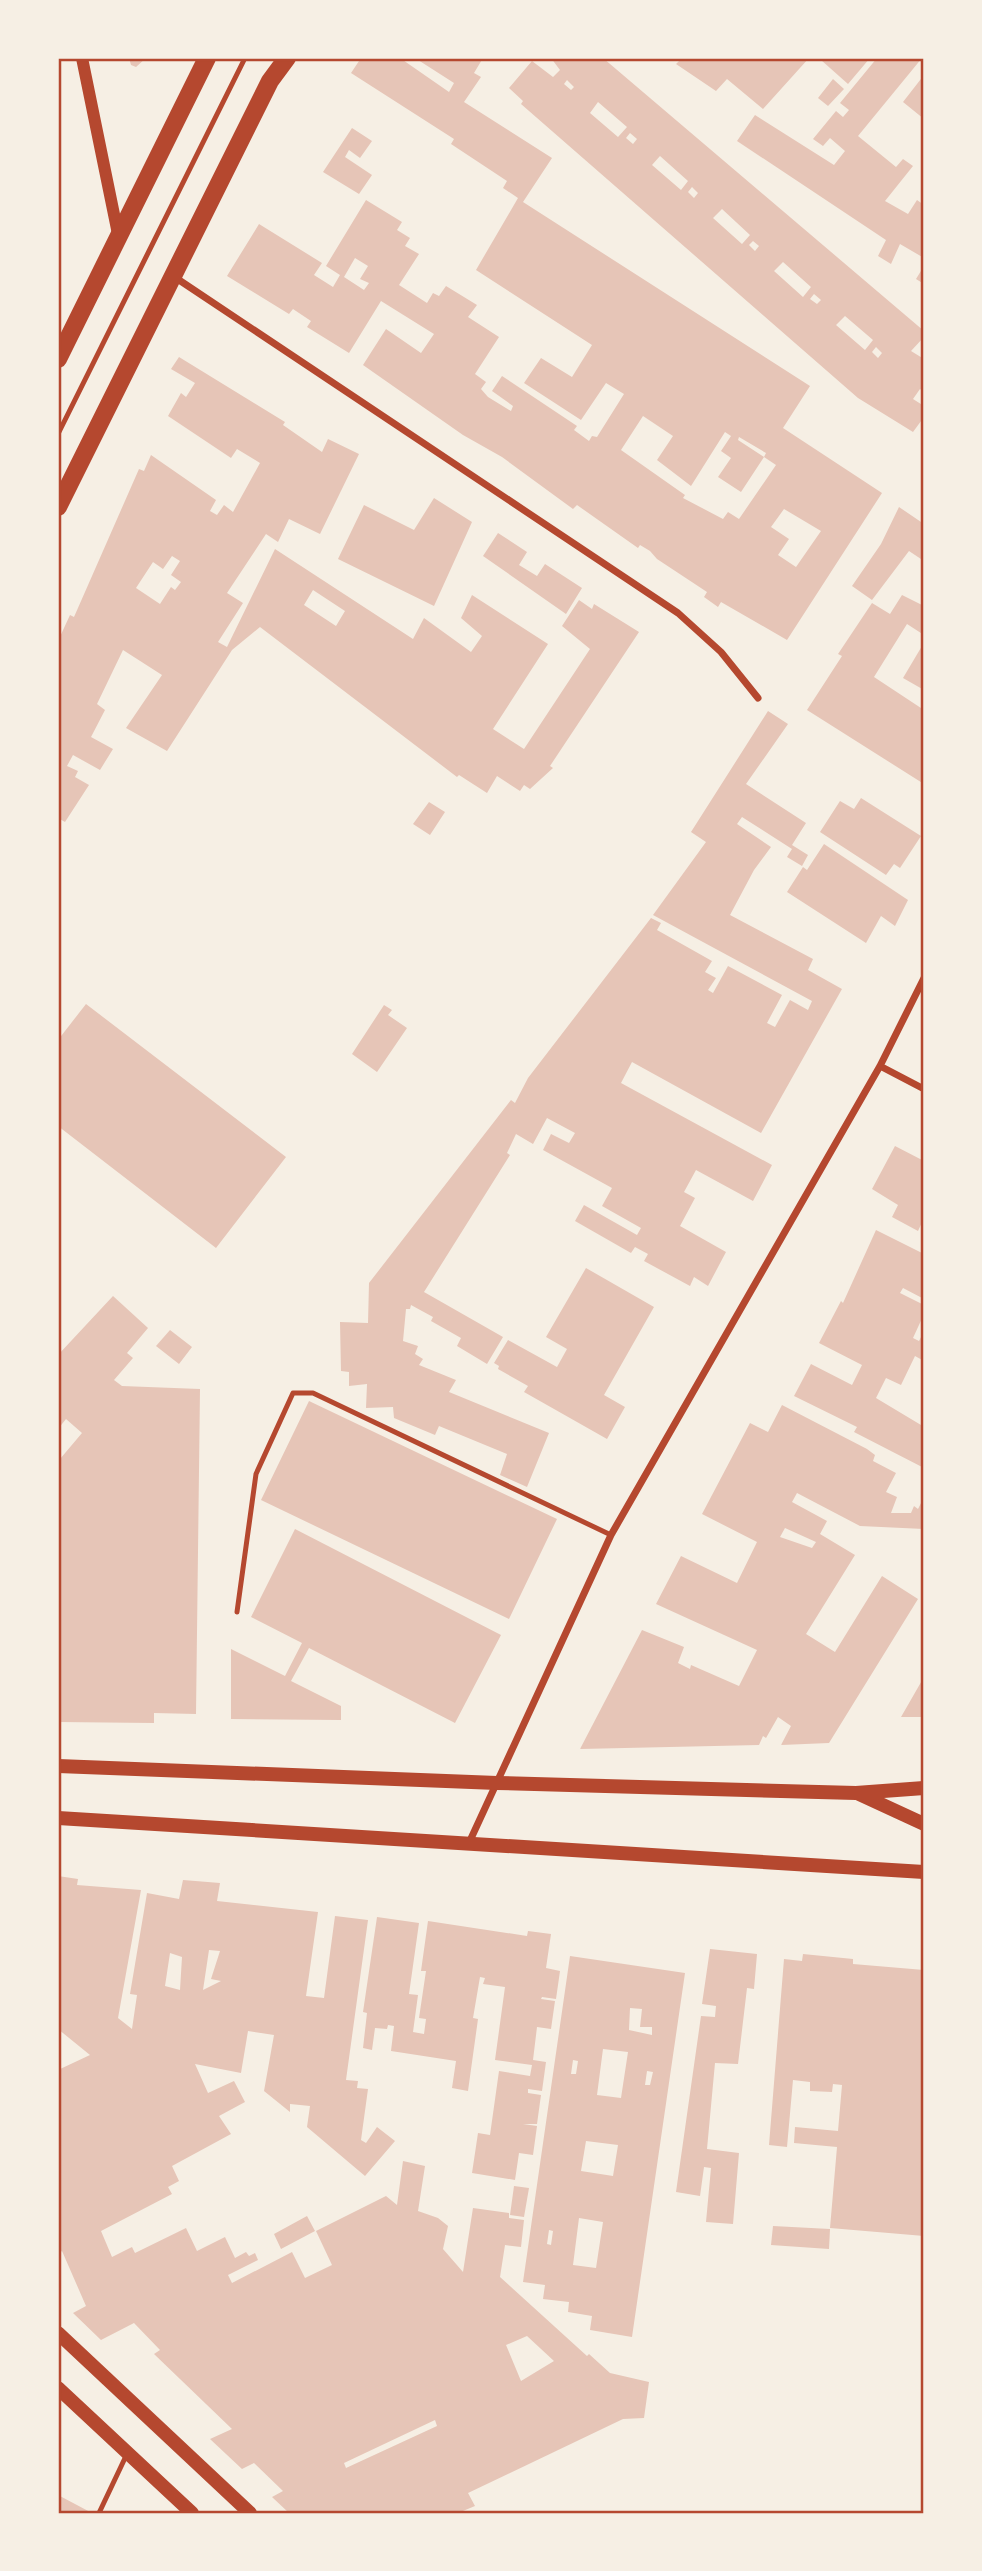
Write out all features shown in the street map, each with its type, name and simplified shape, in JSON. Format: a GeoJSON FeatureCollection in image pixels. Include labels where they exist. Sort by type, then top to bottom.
{"type":"FeatureCollection","features":[{"type":"Feature","properties":{"kind":"main road"},"geometry":{"type":"LineString","coordinates":[[58,359],[207,58]]}},
{"type":"Feature","properties":{"kind":"main road"},"geometry":{"type":"LineString","coordinates":[[58,507],[270,81],[287,58]]}},
{"type":"Feature","properties":{"kind":"main road"},"geometry":{"type":"LineString","coordinates":[[58,1766],[497,1783],[856,1793],[924,1788]]}},
{"type":"Feature","properties":{"kind":"main road"},"geometry":{"type":"LineString","coordinates":[[856,1793],[924,1824]]}},
{"type":"Feature","properties":{"kind":"main road"},"geometry":{"type":"LineString","coordinates":[[58,1818],[468,1846],[924,1872]]}},
{"type":"Feature","properties":{"kind":"main road"},"geometry":{"type":"LineString","coordinates":[[58,2333],[250,2513]]}},
{"type":"Feature","properties":{"kind":"main road"},"geometry":{"type":"LineString","coordinates":[[58,2388],[192,2513]]}},
{"type":"Feature","properties":{"kind":"street"},"geometry":{"type":"LineString","coordinates":[[82,58],[118,234]]}},
{"type":"Feature","properties":{"kind":"street"},"geometry":{"type":"LineString","coordinates":[[172,275],[678,613],[720,652],[758,698]]}},
{"type":"Feature","properties":{"kind":"street"},"geometry":{"type":"LineString","coordinates":[[468,1846],[611,1535],[880,1066],[924,978]]}},
{"type":"Feature","properties":{"kind":"street"},"geometry":{"type":"LineString","coordinates":[[880,1066],[924,1089]]}},
{"type":"Feature","properties":{"kind":"lane"},"geometry":{"type":"LineString","coordinates":[[58,434],[245,58]]}},
{"type":"Feature","properties":{"kind":"lane"},"geometry":{"type":"LineString","coordinates":[[237,1612],[256,1474],[293,1394],[313,1392],[611,1535]]}},
{"type":"Feature","properties":{"kind":"lane"},"geometry":{"type":"LineString","coordinates":[[99,2513],[128,2453]]}},
{"type":"Feature","properties":{"kind":"building"},"geometry":{"type":"Polygon","coordinates":[[[129,58],[146,58],[136,67],[131,65],[129,58]]]}},
{"type":"Feature","properties":{"kind":"building"},"geometry":{"type":"Polygon","coordinates":[[[361,58],[400,58],[449,92],[454,83],[415,58],[483,58],[474,73],[481,77],[464,102],[552,158],[523,202],[810,386],[783,428],[882,493],[787,640],[721,602],[718,607],[704,597],[707,592],[657,559],[650,551],[640,545],[638,548],[577,505],[573,509],[502,457],[463,435],[363,365],[386,329],[421,353],[434,334],[381,301],[349,353],[307,327],[311,321],[293,309],[289,314],[227,276],[259,224],[322,263],[314,275],[333,287],[340,275],[326,266],[366,200],[402,222],[397,230],[410,238],[405,246],[419,254],[399,285],[427,303],[433,293],[439,296],[446,286],[477,305],[468,317],[499,337],[475,374],[486,382],[481,389],[488,397],[511,411],[513,406],[492,391],[502,376],[577,426],[574,430],[589,441],[592,436],[597,437],[624,394],[606,383],[581,420],[524,383],[541,358],[572,377],[592,345],[476,270],[518,198],[503,188],[507,181],[451,144],[454,139],[351,73],[361,58]],[[355,258],[344,277],[364,290],[369,283],[360,279],[368,266],[355,258]],[[643,416],[621,450],[685,495],[683,498],[723,519],[728,512],[739,519],[776,465],[764,457],[741,492],[718,477],[731,458],[721,451],[731,436],[725,432],[691,486],[657,460],[673,436],[643,416]],[[739,437],[738,440],[764,457],[766,453],[739,437]],[[784,509],[771,527],[789,539],[778,555],[796,567],[821,531],[784,509]]]}},
{"type":"Feature","properties":{"kind":"building"},"geometry":{"type":"Polygon","coordinates":[[[551,58],[603,58],[924,331],[924,337],[911,351],[924,359],[924,392],[920,389],[913,399],[924,406],[924,417],[913,432],[858,398],[521,104],[523,101],[509,88],[532,61],[553,77],[560,70],[551,58]],[[567,80],[564,84],[571,90],[574,87],[567,80]],[[598,102],[590,113],[618,137],[627,127],[598,102]],[[630,133],[626,138],[633,144],[637,139],[630,133]],[[660,156],[652,165],[681,190],[688,181],[660,156]],[[692,187],[688,192],[694,198],[698,193],[692,187]],[[722,209],[713,218],[742,244],[750,235],[722,209]],[[753,241],[749,245],[755,251],[759,246],[753,241]],[[783,262],[774,271],[803,297],[811,287],[783,262]],[[814,294],[810,299],[817,304],[821,300],[814,294]],[[845,316],[836,325],[865,350],[873,340],[845,316]],[[876,347],[872,352],[878,358],[882,353],[876,347]]]}},
{"type":"Feature","properties":{"kind":"building"},"geometry":{"type":"Polygon","coordinates":[[[682,58],[809,58],[763,109],[727,79],[716,91],[676,64],[682,58]]]}},
{"type":"Feature","properties":{"kind":"building"},"geometry":{"type":"Polygon","coordinates":[[[870,58],[848,84],[821,60],[870,58]]]}},
{"type":"Feature","properties":{"kind":"building"},"geometry":{"type":"Polygon","coordinates":[[[877,58],[886,61],[889,58],[922,58],[858,136],[896,167],[903,159],[913,166],[885,201],[908,214],[917,200],[924,205],[924,258],[900,244],[891,264],[878,256],[886,240],[737,141],[755,115],[834,165],[845,151],[830,138],[823,146],[813,139],[836,111],[843,117],[849,110],[840,103],[877,58]]]}},
{"type":"Feature","properties":{"kind":"building"},"geometry":{"type":"Polygon","coordinates":[[[924,75],[924,119],[903,102],[924,75]]]}},
{"type":"Feature","properties":{"kind":"building"},"geometry":{"type":"Polygon","coordinates":[[[833,79],[844,89],[828,106],[818,98],[833,79]]]}},
{"type":"Feature","properties":{"kind":"building"},"geometry":{"type":"Polygon","coordinates":[[[352,128],[372,141],[360,158],[349,150],[345,157],[372,175],[359,194],[323,172],[352,128]]]}},
{"type":"Feature","properties":{"kind":"building"},"geometry":{"type":"Polygon","coordinates":[[[924,266],[924,284],[916,279],[924,266]]]}},
{"type":"Feature","properties":{"kind":"building"},"geometry":{"type":"Polygon","coordinates":[[[179,357],[285,422],[283,425],[322,452],[328,439],[359,454],[320,534],[289,519],[278,542],[266,534],[227,593],[243,603],[218,642],[227,647],[275,549],[413,639],[424,618],[471,652],[482,636],[461,618],[472,595],[548,644],[493,729],[524,749],[590,649],[562,626],[579,600],[592,609],[594,604],[639,632],[550,766],[553,768],[530,789],[524,785],[520,791],[497,776],[487,793],[459,775],[457,777],[260,627],[232,650],[167,751],[126,728],[162,675],[123,650],[97,704],[105,710],[91,737],[113,749],[100,770],[73,755],[67,766],[78,771],[75,777],[89,785],[65,822],[58,818],[58,641],[70,615],[74,617],[139,469],[144,471],[151,455],[216,500],[210,511],[217,515],[224,505],[233,512],[260,463],[237,449],[231,458],[168,416],[181,393],[186,397],[195,383],[171,369],[179,357]],[[172,556],[163,569],[153,562],[136,588],[160,604],[171,587],[175,590],[181,582],[171,575],[180,561],[172,556]],[[313,590],[304,605],[336,626],[345,611],[313,590]]]}},
{"type":"Feature","properties":{"kind":"building"},"geometry":{"type":"Polygon","coordinates":[[[434,498],[472,522],[434,606],[338,559],[364,505],[414,530],[434,498]]]}},
{"type":"Feature","properties":{"kind":"building"},"geometry":{"type":"Polygon","coordinates":[[[899,507],[924,524],[924,561],[909,551],[872,600],[852,586],[881,544],[899,507]]]}},
{"type":"Feature","properties":{"kind":"building"},"geometry":{"type":"Polygon","coordinates":[[[498,533],[527,552],[519,565],[537,576],[545,564],[582,588],[566,614],[483,556],[498,533]]]}},
{"type":"Feature","properties":{"kind":"building"},"geometry":{"type":"Polygon","coordinates":[[[902,595],[924,606],[924,635],[907,624],[874,677],[924,710],[924,784],[807,710],[842,656],[838,654],[872,603],[890,614],[902,595]]]}},
{"type":"Feature","properties":{"kind":"building"},"geometry":{"type":"Polygon","coordinates":[[[922,646],[924,647],[924,690],[903,678],[922,646]]]}},
{"type":"Feature","properties":{"kind":"building"},"geometry":{"type":"Polygon","coordinates":[[[768,711],[788,724],[746,784],[806,823],[792,845],[808,855],[802,866],[787,857],[792,849],[742,817],[737,824],[771,847],[754,870],[730,915],[813,959],[808,970],[842,989],[761,1133],[632,1062],[621,1083],[772,1165],[753,1201],[696,1170],[684,1192],[695,1198],[680,1226],[726,1252],[708,1286],[694,1277],[690,1286],[644,1261],[648,1254],[635,1247],[631,1253],[575,1221],[584,1205],[637,1235],[641,1228],[602,1206],[612,1188],[543,1150],[551,1134],[569,1143],[575,1133],[547,1118],[533,1144],[516,1134],[507,1153],[510,1155],[424,1292],[503,1337],[487,1364],[457,1346],[461,1338],[431,1321],[433,1317],[411,1305],[410,1309],[406,1309],[403,1341],[418,1346],[415,1354],[423,1359],[419,1365],[456,1380],[449,1392],[549,1433],[527,1487],[500,1475],[507,1454],[439,1426],[435,1435],[394,1418],[393,1407],[366,1408],[367,1384],[349,1386],[349,1372],[341,1371],[340,1322],[368,1323],[369,1283],[511,1100],[515,1103],[528,1078],[651,918],[661,923],[657,930],[712,961],[705,972],[716,978],[708,990],[713,993],[728,966],[782,995],[767,1023],[775,1027],[790,1000],[808,1010],[812,1001],[653,915],[706,842],[691,832],[768,711]]]}},
{"type":"Feature","properties":{"kind":"building"},"geometry":{"type":"Polygon","coordinates":[[[861,798],[921,836],[900,868],[894,864],[886,875],[820,832],[840,801],[854,809],[861,798]]]}},
{"type":"Feature","properties":{"kind":"building"},"geometry":{"type":"Polygon","coordinates":[[[429,802],[445,812],[430,835],[413,824],[429,802]]]}},
{"type":"Feature","properties":{"kind":"building"},"geometry":{"type":"Polygon","coordinates":[[[824,844],[908,900],[895,926],[881,916],[866,943],[787,892],[803,867],[807,870],[824,844]]]}},
{"type":"Feature","properties":{"kind":"building"},"geometry":{"type":"Polygon","coordinates":[[[86,1004],[286,1157],[216,1248],[58,1126],[58,1040],[86,1004]]]}},
{"type":"Feature","properties":{"kind":"building"},"geometry":{"type":"Polygon","coordinates":[[[384,1005],[392,1010],[388,1015],[407,1028],[377,1072],[352,1054],[384,1005]]]}},
{"type":"Feature","properties":{"kind":"building"},"geometry":{"type":"Polygon","coordinates":[[[895,1146],[924,1161],[924,1218],[918,1231],[892,1217],[898,1205],[872,1189],[895,1146]]]}},
{"type":"Feature","properties":{"kind":"building"},"geometry":{"type":"Polygon","coordinates":[[[876,1230],[924,1254],[924,1299],[903,1288],[900,1293],[924,1305],[924,1314],[913,1338],[919,1341],[924,1331],[924,1361],[915,1356],[901,1385],[886,1378],[876,1398],[921,1425],[924,1419],[924,1468],[854,1432],[857,1427],[794,1396],[811,1364],[852,1385],[862,1365],[819,1343],[841,1301],[843,1303],[876,1230]]]}},
{"type":"Feature","properties":{"kind":"building"},"geometry":{"type":"Polygon","coordinates":[[[586,1268],[654,1307],[604,1395],[625,1407],[607,1439],[524,1392],[528,1386],[498,1369],[499,1366],[494,1363],[508,1340],[557,1367],[567,1349],[546,1337],[586,1268]]]}},
{"type":"Feature","properties":{"kind":"building"},"geometry":{"type":"Polygon","coordinates":[[[113,1296],[148,1328],[127,1353],[133,1358],[114,1380],[122,1386],[200,1389],[196,1714],[154,1713],[154,1723],[58,1722],[58,1456],[60,1459],[82,1433],[66,1419],[58,1429],[58,1355],[113,1296]]]}},
{"type":"Feature","properties":{"kind":"building"},"geometry":{"type":"Polygon","coordinates":[[[170,1330],[192,1347],[179,1364],[156,1346],[170,1330]]]}},
{"type":"Feature","properties":{"kind":"building"},"geometry":{"type":"Polygon","coordinates":[[[309,1401],[557,1519],[509,1619],[261,1500],[309,1401]]]}},
{"type":"Feature","properties":{"kind":"building"},"geometry":{"type":"Polygon","coordinates":[[[782,1405],[867,1449],[875,1455],[873,1461],[896,1473],[886,1492],[897,1497],[891,1513],[911,1513],[914,1506],[918,1509],[924,1497],[924,1529],[860,1526],[797,1493],[792,1502],[827,1521],[820,1534],[855,1555],[806,1634],[835,1652],[882,1576],[918,1599],[829,1743],[781,1745],[791,1726],[778,1717],[759,1745],[580,1749],[642,1630],[684,1647],[678,1663],[690,1669],[691,1665],[739,1686],[757,1650],[656,1604],[681,1556],[737,1583],[757,1542],[702,1514],[750,1423],[768,1432],[782,1405]],[[785,1528],[780,1537],[812,1548],[816,1542],[785,1528]]]}},
{"type":"Feature","properties":{"kind":"building"},"geometry":{"type":"Polygon","coordinates":[[[295,1529],[501,1635],[455,1723],[309,1648],[291,1681],[341,1706],[341,1720],[231,1719],[231,1649],[285,1676],[302,1643],[251,1617],[295,1529]]]}},
{"type":"Feature","properties":{"kind":"building"},"geometry":{"type":"Polygon","coordinates":[[[924,1677],[924,1717],[901,1717],[924,1677]]]}},
{"type":"Feature","properties":{"kind":"building"},"geometry":{"type":"Polygon","coordinates":[[[58,1876],[78,1879],[77,1885],[141,1890],[118,2018],[132,2029],[137,1995],[130,1994],[147,1893],[179,1899],[183,1880],[220,1883],[217,1901],[318,1912],[306,1996],[324,1998],[335,1916],[368,1920],[346,2080],[358,2081],[357,2088],[368,2089],[361,2140],[366,2143],[377,2127],[395,2141],[365,2176],[307,2127],[310,2106],[290,2104],[290,2112],[264,2091],[274,2035],[248,2031],[241,2073],[195,2064],[208,2093],[234,2081],[245,2102],[219,2116],[231,2134],[172,2166],[179,2181],[168,2187],[172,2194],[101,2231],[112,2257],[132,2247],[135,2253],[186,2228],[197,2251],[225,2237],[235,2258],[246,2252],[249,2256],[255,2253],[258,2260],[228,2275],[232,2283],[292,2252],[305,2278],[332,2265],[316,2231],[386,2196],[397,2205],[403,2161],[425,2166],[418,2211],[438,2218],[448,2226],[443,2249],[463,2272],[473,2208],[509,2213],[509,2218],[524,2220],[521,2247],[505,2245],[500,2277],[587,2356],[589,2354],[610,2373],[649,2382],[644,2418],[623,2419],[468,2493],[475,2506],[458,2513],[289,2513],[272,2497],[283,2491],[254,2463],[242,2469],[210,2439],[232,2429],[154,2354],[160,2350],[134,2323],[101,2340],[73,2313],[86,2306],[62,2251],[58,2254],[58,2070],[90,2055],[58,2029],[58,1876]],[[209,1950],[203,1990],[221,1981],[211,1979],[220,1951],[209,1950]],[[170,1953],[165,1986],[180,1990],[182,1957],[170,1953]],[[527,2336],[506,2345],[521,2381],[554,2361],[527,2336]],[[435,2420],[344,2463],[346,2468],[437,2426],[435,2420]]]}},
{"type":"Feature","properties":{"kind":"building"},"geometry":{"type":"Polygon","coordinates":[[[377,1917],[419,1923],[409,1994],[418,1995],[413,2032],[424,2034],[426,2019],[419,2018],[426,1971],[421,1971],[428,1921],[527,1936],[528,1931],[551,1934],[546,1968],[560,1971],[556,1999],[541,1999],[555,2001],[551,2029],[537,2027],[533,2060],[546,2062],[542,2091],[528,2089],[528,2093],[541,2095],[537,2124],[523,2124],[537,2126],[533,2155],[519,2153],[515,2180],[472,2173],[478,2133],[490,2135],[499,2071],[530,2076],[532,2065],[495,2060],[505,1987],[483,1984],[485,1978],[480,1977],[473,2018],[478,2019],[468,2091],[452,2088],[456,2061],[391,2051],[394,2026],[388,2025],[387,2029],[375,2028],[372,2050],[363,2048],[367,2013],[363,2012],[377,1917]]]}},
{"type":"Feature","properties":{"kind":"building"},"geometry":{"type":"Polygon","coordinates":[[[710,1949],[757,1954],[754,1989],[747,1988],[738,2064],[715,2063],[707,2149],[739,2153],[733,2224],[706,2222],[711,2168],[704,2167],[700,2196],[676,2192],[701,2016],[715,2017],[716,2006],[702,2004],[710,1949]]]}},
{"type":"Feature","properties":{"kind":"building"},"geometry":{"type":"Polygon","coordinates":[[[803,1954],[853,1959],[853,1964],[924,1970],[924,2236],[830,2228],[837,2147],[794,2143],[795,2127],[838,2131],[842,2085],[833,2084],[832,2092],[810,2091],[810,2082],[793,2080],[787,2147],[769,2145],[784,1959],[802,1961],[803,1954]]]}},
{"type":"Feature","properties":{"kind":"building"},"geometry":{"type":"Polygon","coordinates":[[[570,1956],[685,1973],[632,2337],[590,2330],[592,2316],[568,2312],[569,2302],[543,2299],[545,2285],[523,2282],[570,1956]],[[630,2008],[629,2030],[652,2035],[652,2027],[640,2027],[642,2009],[630,2008]],[[603,2049],[597,2095],[621,2098],[628,2052],[603,2049]],[[573,2060],[571,2074],[576,2074],[578,2061],[573,2060]],[[647,2071],[645,2085],[650,2085],[653,2072],[647,2071]],[[586,2141],[581,2171],[613,2176],[618,2145],[586,2141]],[[579,2218],[573,2265],[596,2268],[603,2222],[579,2218]],[[549,2230],[547,2244],[551,2245],[553,2231],[549,2230]]]}},
{"type":"Feature","properties":{"kind":"building"},"geometry":{"type":"Polygon","coordinates":[[[514,2186],[529,2188],[524,2217],[510,2215],[514,2186]]]}},
{"type":"Feature","properties":{"kind":"building"},"geometry":{"type":"Polygon","coordinates":[[[307,2216],[315,2231],[281,2249],[274,2234],[307,2216]]]}},
{"type":"Feature","properties":{"kind":"building"},"geometry":{"type":"Polygon","coordinates":[[[773,2226],[830,2229],[829,2249],[771,2245],[773,2226]]]}},
{"type":"Feature","properties":{"kind":"building"},"geometry":{"type":"Polygon","coordinates":[[[58,2495],[92,2513],[58,2513],[58,2495]]]}}]}
